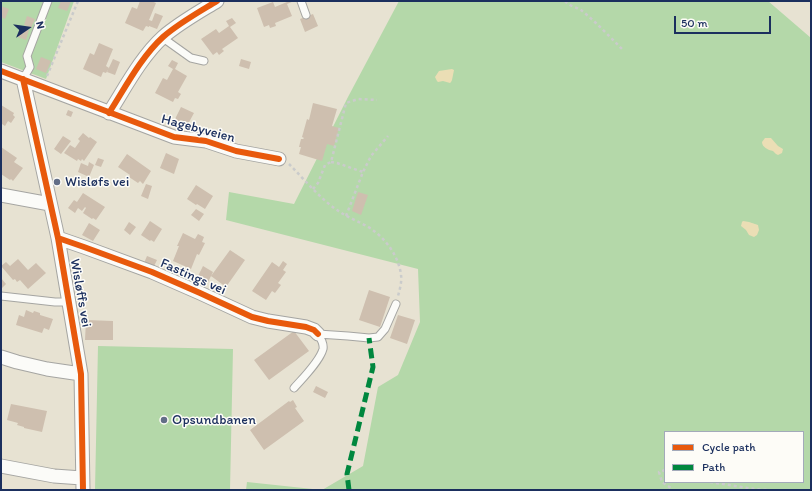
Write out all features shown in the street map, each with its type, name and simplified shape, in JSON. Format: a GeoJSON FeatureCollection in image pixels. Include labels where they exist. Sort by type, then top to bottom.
{"type":"FeatureCollection","features":[{"type":"Feature","properties":{"kind":"street"},"geometry":{"type":"LineString","coordinates":[[109,113],[146,55],[163,38],[184,21],[217,1]]}},
{"type":"Feature","properties":{"kind":"street","name":"Hagebyveien"},"geometry":{"type":"LineString","coordinates":[[1,71],[174,137],[206,141],[236,151],[279,159]]}},
{"type":"Feature","properties":{"kind":"street","name":"Wisløffs vei"},"geometry":{"type":"LineString","coordinates":[[23,79],[58,238],[81,374],[83,484]]}},
{"type":"Feature","properties":{"kind":"street"},"geometry":{"type":"LineString","coordinates":[[1,195],[50,204]]}},
{"type":"Feature","properties":{"kind":"street","name":"Fastings vei"},"geometry":{"type":"LineString","coordinates":[[58,238],[152,272],[200,292],[252,317],[306,327],[314,330],[318,334]]}},
{"type":"Feature","properties":{"kind":"street"},"geometry":{"type":"LineString","coordinates":[[1,357],[47,369],[81,374]]}},
{"type":"Feature","properties":{"kind":"street"},"geometry":{"type":"LineString","coordinates":[[1,466],[54,476],[83,484]]}},
{"type":"Feature","properties":{"kind":"lane"},"geometry":{"type":"LineString","coordinates":[[23,79],[30,67],[28,56],[48,1]]}},
{"type":"Feature","properties":{"kind":"lane"},"geometry":{"type":"LineString","coordinates":[[301,1],[306,14]]}},
{"type":"Feature","properties":{"kind":"lane"},"geometry":{"type":"LineString","coordinates":[[163,38],[192,58],[204,61]]}},
{"type":"Feature","properties":{"kind":"lane"},"geometry":{"type":"LineString","coordinates":[[1,296],[55,302],[69,302]]}},
{"type":"Feature","properties":{"kind":"lane"},"geometry":{"type":"LineString","coordinates":[[318,334],[369,338],[378,337],[385,329],[396,304]]}},
{"type":"Feature","properties":{"kind":"lane"},"geometry":{"type":"LineString","coordinates":[[294,388],[311,369],[320,356],[323,349],[323,344],[318,334]]}},
{"type":"Feature","properties":{"kind":"path"},"geometry":{"type":"LineString","coordinates":[[43,87],[78,1]]}},
{"type":"Feature","properties":{"kind":"path"},"geometry":{"type":"LineString","coordinates":[[565,1],[567,4],[579,9],[600,26],[622,49]]}},
{"type":"Feature","properties":{"kind":"path"},"geometry":{"type":"LineString","coordinates":[[331,162],[346,103],[358,99],[377,100]]}},
{"type":"Feature","properties":{"kind":"path"},"geometry":{"type":"LineString","coordinates":[[346,216],[363,172],[371,156],[388,136]]}},
{"type":"Feature","properties":{"kind":"path"},"geometry":{"type":"LineString","coordinates":[[279,159],[286,162],[329,204],[346,216],[370,228],[388,244],[394,254],[401,275],[401,285],[396,304]]}},
{"type":"Feature","properties":{"kind":"path"},"geometry":{"type":"LineString","coordinates":[[313,189],[318,183],[325,165],[331,162],[363,172]]}},
{"type":"Feature","properties":{"kind":"path"},"geometry":{"type":"LineString","coordinates":[[664,470],[659,472],[662,482],[671,488]]}},
{"type":"Feature","properties":{"kind":"path"},"geometry":{"type":"LineString","coordinates":[[716,483],[769,490]]}},
{"type":"Feature","properties":{"kind":"green space"},"geometry":{"type":"Polygon","coordinates":[[[1,1],[74,1],[46,79],[1,62],[1,1]]]}},
{"type":"Feature","properties":{"kind":"green space"},"geometry":{"type":"Polygon","coordinates":[[[399,1],[768,1],[811,38],[811,490],[322,490],[363,466],[378,387],[398,375],[420,322],[418,269],[226,220],[229,192],[294,204],[399,1]]]}},
{"type":"Feature","properties":{"kind":"green space","name":"Opsundbanen"},"geometry":{"type":"Polygon","coordinates":[[[98,346],[233,349],[230,490],[95,490],[98,346]]]}},
{"type":"Feature","properties":{"kind":"green space"},"geometry":{"type":"Polygon","coordinates":[[[247,482],[322,490],[246,490],[247,482]]]}},
{"type":"Feature","properties":{"kind":"sand"},"geometry":{"type":"Polygon","coordinates":[[[454,70],[450,83],[437,81],[435,77],[439,71],[454,70]]]}},
{"type":"Feature","properties":{"kind":"sand"},"geometry":{"type":"Polygon","coordinates":[[[765,138],[771,138],[783,149],[782,153],[778,155],[764,147],[762,142],[765,138]]]}},
{"type":"Feature","properties":{"kind":"sand"},"geometry":{"type":"Polygon","coordinates":[[[743,221],[758,225],[759,230],[757,235],[754,237],[749,235],[741,226],[743,221]]]}},
{"type":"Feature","properties":{"kind":"building"},"geometry":{"type":"Polygon","coordinates":[[[61,1],[71,1],[67,11],[58,8],[61,1]]]}},
{"type":"Feature","properties":{"kind":"building"},"geometry":{"type":"Polygon","coordinates":[[[140,1],[151,1],[156,3],[149,20],[152,21],[155,13],[163,16],[157,29],[146,26],[143,31],[125,23],[132,7],[137,9],[140,1]]]}},
{"type":"Feature","properties":{"kind":"building"},"geometry":{"type":"Polygon","coordinates":[[[286,1],[294,1],[287,4],[292,16],[275,23],[276,26],[270,28],[269,25],[264,27],[257,8],[273,2],[275,7],[287,2],[286,1]]]}},
{"type":"Feature","properties":{"kind":"building"},"geometry":{"type":"Polygon","coordinates":[[[1,6],[9,9],[5,19],[1,17],[1,6]]]}},
{"type":"Feature","properties":{"kind":"building"},"geometry":{"type":"Polygon","coordinates":[[[313,14],[318,26],[305,32],[300,19],[313,14]]]}},
{"type":"Feature","properties":{"kind":"building"},"geometry":{"type":"Polygon","coordinates":[[[27,16],[35,19],[31,28],[24,25],[27,16]]]}},
{"type":"Feature","properties":{"kind":"building"},"geometry":{"type":"Polygon","coordinates":[[[232,18],[236,23],[230,27],[238,38],[222,49],[224,51],[219,55],[217,52],[213,55],[201,39],[216,29],[219,33],[229,26],[226,21],[232,18]]]}},
{"type":"Feature","properties":{"kind":"building"},"geometry":{"type":"Polygon","coordinates":[[[21,28],[29,30],[26,40],[18,37],[21,28]]]}},
{"type":"Feature","properties":{"kind":"building"},"geometry":{"type":"Polygon","coordinates":[[[99,43],[113,49],[106,66],[109,68],[106,73],[103,72],[101,77],[83,69],[90,53],[94,55],[99,43]]]}},
{"type":"Feature","properties":{"kind":"building"},"geometry":{"type":"Polygon","coordinates":[[[41,57],[51,61],[46,73],[36,69],[41,57]]]}},
{"type":"Feature","properties":{"kind":"building"},"geometry":{"type":"Polygon","coordinates":[[[113,59],[120,62],[115,75],[107,72],[113,59]]]}},
{"type":"Feature","properties":{"kind":"building"},"geometry":{"type":"Polygon","coordinates":[[[241,59],[251,62],[249,69],[239,66],[241,59]]]}},
{"type":"Feature","properties":{"kind":"building"},"geometry":{"type":"Polygon","coordinates":[[[172,60],[178,63],[175,69],[187,76],[178,92],[181,94],[178,99],[175,98],[173,102],[155,93],[163,78],[167,80],[173,69],[168,66],[172,60]]]}},
{"type":"Feature","properties":{"kind":"building"},"geometry":{"type":"Polygon","coordinates":[[[313,103],[337,109],[332,126],[339,128],[334,146],[327,144],[322,161],[299,154],[301,139],[304,138],[302,137],[307,119],[309,120],[313,103]]]}},
{"type":"Feature","properties":{"kind":"building"},"geometry":{"type":"Polygon","coordinates":[[[1,105],[14,113],[13,115],[15,117],[11,123],[8,121],[5,126],[2,124],[1,126],[1,105]]]}},
{"type":"Feature","properties":{"kind":"building"},"geometry":{"type":"Polygon","coordinates":[[[181,107],[194,113],[187,126],[175,119],[181,107]]]}},
{"type":"Feature","properties":{"kind":"building"},"geometry":{"type":"Polygon","coordinates":[[[68,110],[73,112],[71,117],[66,115],[68,110]]]}},
{"type":"Feature","properties":{"kind":"building"},"geometry":{"type":"Polygon","coordinates":[[[83,133],[97,142],[84,161],[82,159],[81,161],[78,159],[77,161],[64,153],[70,145],[75,148],[80,141],[78,139],[83,133]]]}},
{"type":"Feature","properties":{"kind":"building"},"geometry":{"type":"Polygon","coordinates":[[[63,136],[71,141],[61,154],[54,149],[63,136]]]}},
{"type":"Feature","properties":{"kind":"building"},"geometry":{"type":"Polygon","coordinates":[[[1,147],[17,158],[14,162],[23,168],[13,181],[1,174],[1,147]]]}},
{"type":"Feature","properties":{"kind":"building"},"geometry":{"type":"Polygon","coordinates":[[[166,153],[179,159],[174,174],[160,168],[166,153]]]}},
{"type":"Feature","properties":{"kind":"building"},"geometry":{"type":"Polygon","coordinates":[[[127,154],[151,171],[143,184],[140,181],[138,183],[129,177],[130,175],[118,167],[127,154]]]}},
{"type":"Feature","properties":{"kind":"building"},"geometry":{"type":"Polygon","coordinates":[[[98,158],[104,160],[101,167],[95,165],[98,158]]]}},
{"type":"Feature","properties":{"kind":"building"},"geometry":{"type":"Polygon","coordinates":[[[89,162],[94,165],[89,177],[78,172],[81,163],[88,166],[89,162]]]}},
{"type":"Feature","properties":{"kind":"building"},"geometry":{"type":"Polygon","coordinates":[[[146,184],[152,186],[148,199],[141,196],[146,184]]]}},
{"type":"Feature","properties":{"kind":"building"},"geometry":{"type":"Polygon","coordinates":[[[196,185],[213,196],[205,209],[187,199],[196,185]]]}},
{"type":"Feature","properties":{"kind":"building"},"geometry":{"type":"Polygon","coordinates":[[[358,192],[368,195],[361,215],[352,211],[358,192]]]}},
{"type":"Feature","properties":{"kind":"building"},"geometry":{"type":"Polygon","coordinates":[[[83,193],[105,207],[96,220],[83,213],[86,208],[85,207],[82,211],[78,208],[75,213],[68,208],[74,200],[77,202],[83,193]]]}},
{"type":"Feature","properties":{"kind":"building"},"geometry":{"type":"Polygon","coordinates":[[[196,209],[204,214],[199,221],[191,215],[196,209]]]}},
{"type":"Feature","properties":{"kind":"building"},"geometry":{"type":"Polygon","coordinates":[[[150,221],[162,229],[154,242],[141,235],[150,221]]]}},
{"type":"Feature","properties":{"kind":"building"},"geometry":{"type":"Polygon","coordinates":[[[129,222],[136,227],[130,235],[124,230],[129,222]]]}},
{"type":"Feature","properties":{"kind":"building"},"geometry":{"type":"Polygon","coordinates":[[[89,223],[100,230],[93,241],[82,235],[89,223]]]}},
{"type":"Feature","properties":{"kind":"building"},"geometry":{"type":"Polygon","coordinates":[[[183,233],[195,239],[198,234],[204,237],[202,242],[205,243],[199,255],[197,254],[191,269],[173,261],[179,246],[177,246],[183,233]]]}},
{"type":"Feature","properties":{"kind":"building"},"geometry":{"type":"Polygon","coordinates":[[[230,250],[245,260],[226,287],[211,276],[230,250]]]}},
{"type":"Feature","properties":{"kind":"building"},"geometry":{"type":"Polygon","coordinates":[[[147,256],[157,260],[154,266],[144,263],[147,256]]]}},
{"type":"Feature","properties":{"kind":"building"},"geometry":{"type":"Polygon","coordinates":[[[18,259],[28,270],[36,263],[46,273],[28,289],[20,280],[17,282],[15,279],[13,280],[1,266],[6,262],[10,266],[18,259]]]}},
{"type":"Feature","properties":{"kind":"building"},"geometry":{"type":"Polygon","coordinates":[[[283,261],[287,264],[283,270],[286,272],[278,283],[281,285],[275,293],[272,291],[266,300],[252,291],[272,262],[279,267],[283,261]]]}},
{"type":"Feature","properties":{"kind":"building"},"geometry":{"type":"Polygon","coordinates":[[[203,266],[213,272],[206,286],[196,280],[203,266]]]}},
{"type":"Feature","properties":{"kind":"building"},"geometry":{"type":"Polygon","coordinates":[[[1,278],[6,284],[1,289],[1,278]]]}},
{"type":"Feature","properties":{"kind":"building"},"geometry":{"type":"Polygon","coordinates":[[[369,290],[390,297],[380,327],[359,320],[369,290]]]}},
{"type":"Feature","properties":{"kind":"building"},"geometry":{"type":"Polygon","coordinates":[[[26,310],[33,313],[34,311],[40,313],[40,315],[53,319],[49,330],[44,328],[42,333],[16,325],[19,315],[24,317],[26,310]]]}},
{"type":"Feature","properties":{"kind":"building"},"geometry":{"type":"Polygon","coordinates":[[[398,315],[415,320],[407,344],[390,338],[398,315]]]}},
{"type":"Feature","properties":{"kind":"building"},"geometry":{"type":"Polygon","coordinates":[[[86,320],[113,321],[113,340],[85,340],[86,320]]]}},
{"type":"Feature","properties":{"kind":"building"},"geometry":{"type":"Polygon","coordinates":[[[294,331],[309,351],[269,380],[254,360],[294,331]]]}},
{"type":"Feature","properties":{"kind":"building"},"geometry":{"type":"Polygon","coordinates":[[[316,386],[328,392],[325,398],[313,392],[316,386]]]}},
{"type":"Feature","properties":{"kind":"building"},"geometry":{"type":"Polygon","coordinates":[[[293,400],[297,407],[295,408],[304,421],[264,450],[250,430],[289,401],[290,402],[293,400]]]}},
{"type":"Feature","properties":{"kind":"building"},"geometry":{"type":"Polygon","coordinates":[[[11,404],[47,411],[42,432],[24,428],[17,425],[18,423],[7,420],[11,404]]]}},
{"type":"Feature","properties":{"kind":"marked path"},"geometry":{"type":"LineString","coordinates":[[349,490],[347,474],[373,367],[369,338]]}},
{"type":"Feature","properties":{"kind":"cycle path"},"geometry":{"type":"LineString","coordinates":[[109,113],[134,73],[155,45],[176,27],[217,1]]}},
{"type":"Feature","properties":{"kind":"cycle path"},"geometry":{"type":"LineString","coordinates":[[1,71],[174,137],[206,141],[236,151],[279,159]]}},
{"type":"Feature","properties":{"kind":"cycle path"},"geometry":{"type":"LineString","coordinates":[[23,79],[58,238],[81,374],[83,490]]}},
{"type":"Feature","properties":{"kind":"cycle path"},"geometry":{"type":"LineString","coordinates":[[58,238],[152,272],[252,317],[306,327],[314,330],[318,334]]}},
{"type":"Feature","properties":{"kind":"place","name":"Wisløfs vei"},"geometry":{"type":"Point","coordinates":[57,182]}},
{"type":"Feature","properties":{"kind":"place","name":"Opsundbanen"},"geometry":{"type":"Point","coordinates":[164,420]}}]}
